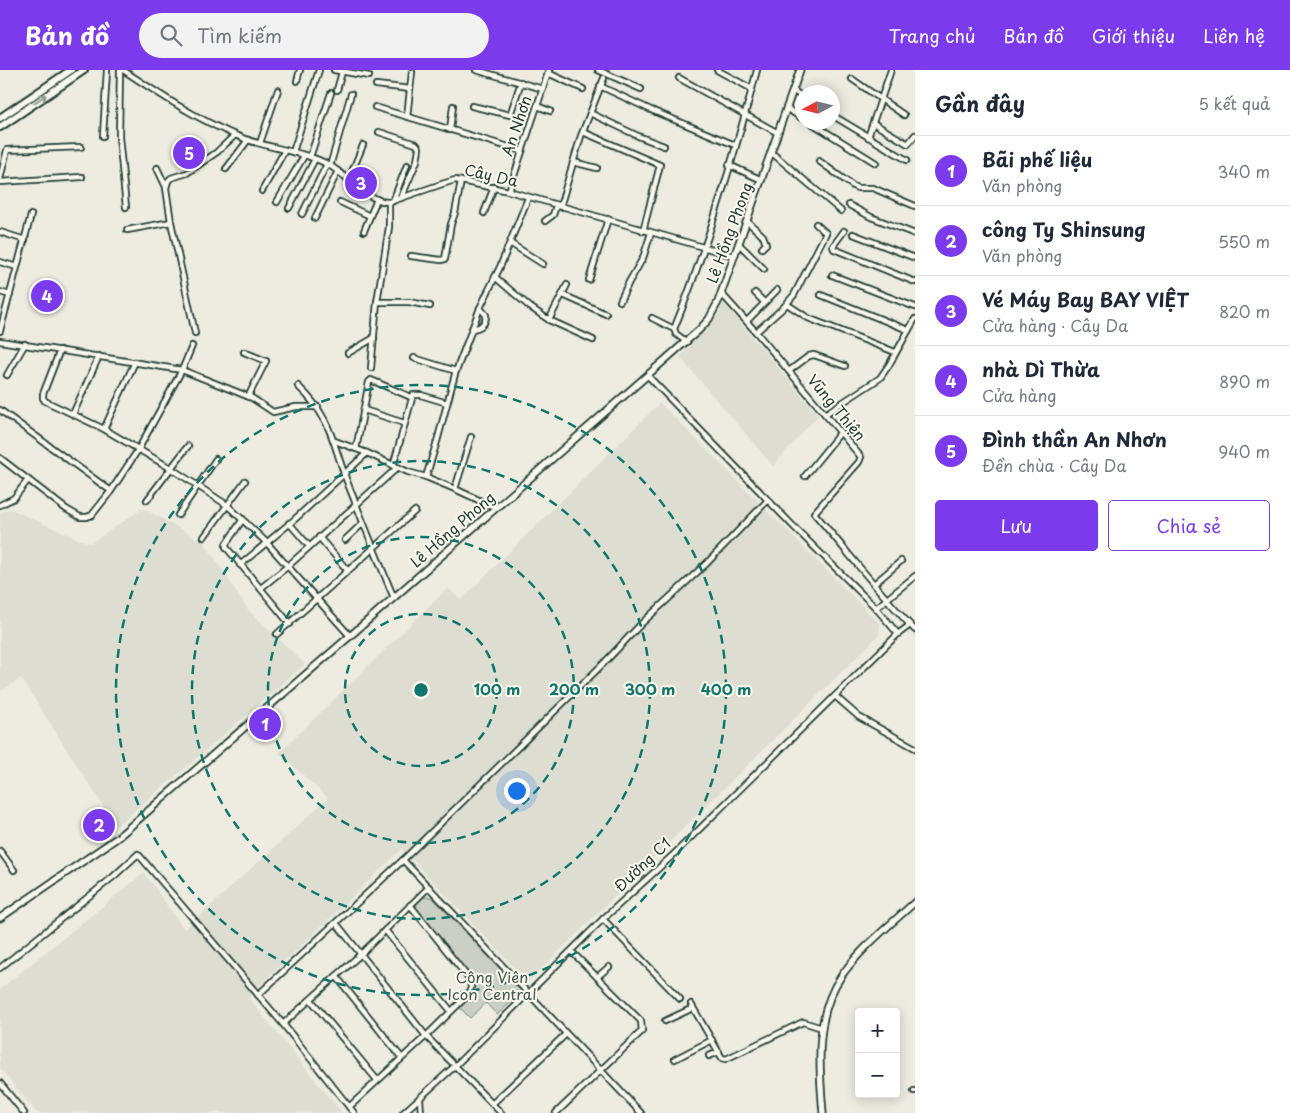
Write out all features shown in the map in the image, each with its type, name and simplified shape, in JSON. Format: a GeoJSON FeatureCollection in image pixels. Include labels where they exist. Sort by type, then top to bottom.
{"type":"FeatureCollection","features":[{"type":"Feature","properties":{"kind":"main road"},"geometry":{"type":"LineString","coordinates":[[0,127],[84,70]]}},
{"type":"Feature","properties":{"kind":"main road","name":"Lê Hồng Phong"},"geometry":{"type":"LineString","coordinates":[[0,918],[117,838],[687,342],[709,319],[739,244],[800,70]]}},
{"type":"Feature","properties":{"kind":"main road"},"geometry":{"type":"LineString","coordinates":[[0,118],[68,71]]}},
{"type":"Feature","properties":{"kind":"main road"},"geometry":{"type":"LineString","coordinates":[[823,1113],[820,1066],[822,1028],[833,993],[843,974],[866,947],[915,902]]}},
{"type":"Feature","properties":{"kind":"street"},"geometry":{"type":"LineString","coordinates":[[103,136],[107,70]]}},
{"type":"Feature","properties":{"kind":"street"},"geometry":{"type":"LineString","coordinates":[[126,207],[119,137],[121,70],[189,112],[235,135],[313,158],[329,165],[377,199],[391,202]]}},
{"type":"Feature","properties":{"kind":"street"},"geometry":{"type":"LineString","coordinates":[[296,81],[300,70]]}},
{"type":"Feature","properties":{"kind":"street"},"geometry":{"type":"LineString","coordinates":[[293,152],[319,70]]}},
{"type":"Feature","properties":{"kind":"street"},"geometry":{"type":"LineString","coordinates":[[334,70],[369,76]]}},
{"type":"Feature","properties":{"kind":"street"},"geometry":{"type":"LineString","coordinates":[[476,70],[543,89]]}},
{"type":"Feature","properties":{"kind":"street"},"geometry":{"type":"LineString","coordinates":[[555,76],[558,70]]}},
{"type":"Feature","properties":{"kind":"street"},"geometry":{"type":"LineString","coordinates":[[598,70],[641,90]]}},
{"type":"Feature","properties":{"kind":"street"},"geometry":{"type":"LineString","coordinates":[[717,70],[752,89]]}},
{"type":"Feature","properties":{"kind":"street"},"geometry":{"type":"LineString","coordinates":[[674,329],[692,286],[730,165],[757,70]]}},
{"type":"Feature","properties":{"kind":"street"},"geometry":{"type":"LineString","coordinates":[[868,137],[891,70]]}},
{"type":"Feature","properties":{"kind":"street"},"geometry":{"type":"LineString","coordinates":[[337,90],[342,72]]}},
{"type":"Feature","properties":{"kind":"street"},"geometry":{"type":"LineString","coordinates":[[407,117],[412,72]]}},
{"type":"Feature","properties":{"kind":"street"},"geometry":{"type":"LineString","coordinates":[[549,72],[583,88]]}},
{"type":"Feature","properties":{"kind":"street","name":"An Nhơn"},"geometry":{"type":"LineString","coordinates":[[509,191],[549,72]]}},
{"type":"Feature","properties":{"kind":"street"},"geometry":{"type":"LineString","coordinates":[[544,221],[552,216],[558,206],[604,78]]}},
{"type":"Feature","properties":{"kind":"street"},"geometry":{"type":"LineString","coordinates":[[680,78],[744,116],[778,133]]}},
{"type":"Feature","properties":{"kind":"street"},"geometry":{"type":"LineString","coordinates":[[852,79],[904,115]]}},
{"type":"Feature","properties":{"kind":"street"},"geometry":{"type":"LineString","coordinates":[[472,106],[510,115],[521,82]]}},
{"type":"Feature","properties":{"kind":"street"},"geometry":{"type":"LineString","coordinates":[[376,86],[410,89]]}},
{"type":"Feature","properties":{"kind":"street"},"geometry":{"type":"LineString","coordinates":[[600,86],[651,110],[735,145]]}},
{"type":"Feature","properties":{"kind":"street"},"geometry":{"type":"LineString","coordinates":[[260,143],[278,90]]}},
{"type":"Feature","properties":{"kind":"street"},"geometry":{"type":"LineString","coordinates":[[289,208],[313,158],[331,93]]}},
{"type":"Feature","properties":{"kind":"street"},"geometry":{"type":"LineString","coordinates":[[302,214],[329,165],[351,94]]}},
{"type":"Feature","properties":{"kind":"street"},"geometry":{"type":"LineString","coordinates":[[450,130],[453,106]]}},
{"type":"Feature","properties":{"kind":"street"},"geometry":{"type":"LineString","coordinates":[[537,106],[550,110]]}},
{"type":"Feature","properties":{"kind":"street"},"geometry":{"type":"LineString","coordinates":[[375,107],[522,151]]}},
{"type":"Feature","properties":{"kind":"street"},"geometry":{"type":"LineString","coordinates":[[786,108],[795,114]]}},
{"type":"Feature","properties":{"kind":"street"},"geometry":{"type":"LineString","coordinates":[[590,113],[664,146]]}},
{"type":"Feature","properties":{"kind":"street"},"geometry":{"type":"LineString","coordinates":[[840,120],[907,160]]}},
{"type":"Feature","properties":{"kind":"street"},"geometry":{"type":"LineString","coordinates":[[873,124],[908,144],[915,135]]}},
{"type":"Feature","properties":{"kind":"street"},"geometry":{"type":"LineString","coordinates":[[823,130],[876,163]]}},
{"type":"Feature","properties":{"kind":"street"},"geometry":{"type":"LineString","coordinates":[[379,132],[416,144],[419,148],[417,161],[401,198]]}},
{"type":"Feature","properties":{"kind":"street"},"geometry":{"type":"LineString","coordinates":[[583,132],[660,165],[643,231]]}},
{"type":"Feature","properties":{"kind":"street"},"geometry":{"type":"LineString","coordinates":[[166,188],[171,178],[187,173],[222,148],[235,135]]}},
{"type":"Feature","properties":{"kind":"street"},"geometry":{"type":"LineString","coordinates":[[226,168],[248,140]]}},
{"type":"Feature","properties":{"kind":"street"},"geometry":{"type":"LineString","coordinates":[[349,179],[363,145]]}},
{"type":"Feature","properties":{"kind":"street"},"geometry":{"type":"LineString","coordinates":[[81,147],[7,150],[0,181],[82,177]]}},
{"type":"Feature","properties":{"kind":"street"},"geometry":{"type":"LineString","coordinates":[[262,191],[285,150]]}},
{"type":"Feature","properties":{"kind":"street"},"geometry":{"type":"LineString","coordinates":[[772,153],[841,211]]}},
{"type":"Feature","properties":{"kind":"street"},"geometry":{"type":"LineString","coordinates":[[277,202],[304,156]]}},
{"type":"Feature","properties":{"kind":"street"},"geometry":{"type":"LineString","coordinates":[[819,161],[857,188],[873,188],[915,206]]}},
{"type":"Feature","properties":{"kind":"street"},"geometry":{"type":"LineString","coordinates":[[573,162],[597,168]]}},
{"type":"Feature","properties":{"kind":"street"},"geometry":{"type":"LineString","coordinates":[[371,368],[377,302],[391,202],[407,165]]}},
{"type":"Feature","properties":{"kind":"street"},"geometry":{"type":"LineString","coordinates":[[730,165],[762,180]]}},
{"type":"Feature","properties":{"kind":"street"},"geometry":{"type":"LineString","coordinates":[[158,168],[166,188],[171,222],[195,333]]}},
{"type":"Feature","properties":{"kind":"street"},"geometry":{"type":"LineString","coordinates":[[316,218],[338,171]]}},
{"type":"Feature","properties":{"kind":"street","name":"Cây Da"},"geometry":{"type":"LineString","coordinates":[[391,202],[455,180],[509,191],[734,256]]}},
{"type":"Feature","properties":{"kind":"street"},"geometry":{"type":"LineString","coordinates":[[411,256],[445,259],[461,181]]}},
{"type":"Feature","properties":{"kind":"street"},"geometry":{"type":"LineString","coordinates":[[484,213],[494,187]]}},
{"type":"Feature","properties":{"kind":"street"},"geometry":{"type":"LineString","coordinates":[[426,477],[456,371],[480,308],[528,198]]}},
{"type":"Feature","properties":{"kind":"street"},"geometry":{"type":"LineString","coordinates":[[364,231],[377,199]]}},
{"type":"Feature","properties":{"kind":"street"},"geometry":{"type":"LineString","coordinates":[[340,202],[370,216]]}},
{"type":"Feature","properties":{"kind":"street"},"geometry":{"type":"LineString","coordinates":[[849,205],[871,217],[915,234]]}},
{"type":"Feature","properties":{"kind":"street"},"geometry":{"type":"LineString","coordinates":[[0,331],[31,216]]}},
{"type":"Feature","properties":{"kind":"street"},"geometry":{"type":"LineString","coordinates":[[588,280],[608,219]]}},
{"type":"Feature","properties":{"kind":"street"},"geometry":{"type":"LineString","coordinates":[[747,221],[765,239],[766,244],[762,248]]}},
{"type":"Feature","properties":{"kind":"street"},"geometry":{"type":"LineString","coordinates":[[127,230],[171,222]]}},
{"type":"Feature","properties":{"kind":"street"},"geometry":{"type":"LineString","coordinates":[[756,332],[787,304],[799,286],[826,233],[816,224]]}},
{"type":"Feature","properties":{"kind":"street"},"geometry":{"type":"LineString","coordinates":[[844,231],[833,246],[834,249],[915,282]]}},
{"type":"Feature","properties":{"kind":"street"},"geometry":{"type":"LineString","coordinates":[[0,232],[24,240]]}},
{"type":"Feature","properties":{"kind":"street"},"geometry":{"type":"LineString","coordinates":[[620,301],[628,282],[643,258],[652,233]]}},
{"type":"Feature","properties":{"kind":"street"},"geometry":{"type":"LineString","coordinates":[[853,234],[915,258]]}},
{"type":"Feature","properties":{"kind":"street"},"geometry":{"type":"LineString","coordinates":[[510,243],[543,264]]}},
{"type":"Feature","properties":{"kind":"street"},"geometry":{"type":"LineString","coordinates":[[739,244],[764,269]]}},
{"type":"Feature","properties":{"kind":"street"},"geometry":{"type":"LineString","coordinates":[[0,262],[17,267]]}},
{"type":"Feature","properties":{"kind":"street"},"geometry":{"type":"LineString","coordinates":[[832,275],[915,307]]}},
{"type":"Feature","properties":{"kind":"street"},"geometry":{"type":"LineString","coordinates":[[495,277],[530,307],[549,320],[593,340]]}},
{"type":"Feature","properties":{"kind":"street"},"geometry":{"type":"LineString","coordinates":[[549,320],[567,285]]}},
{"type":"Feature","properties":{"kind":"street"},"geometry":{"type":"LineString","coordinates":[[746,321],[777,290]]}},
{"type":"Feature","properties":{"kind":"street"},"geometry":{"type":"LineString","coordinates":[[0,292],[10,295]]}},
{"type":"Feature","properties":{"kind":"street","name":"Vũng Thiện"},"geometry":{"type":"LineString","coordinates":[[721,293],[789,371],[861,459],[814,513],[886,600],[915,630]]}},
{"type":"Feature","properties":{"kind":"street"},"geometry":{"type":"LineString","coordinates":[[755,293],[764,302]]}},
{"type":"Feature","properties":{"kind":"street"},"geometry":{"type":"LineString","coordinates":[[563,295],[606,314]]}},
{"type":"Feature","properties":{"kind":"street"},"geometry":{"type":"LineString","coordinates":[[821,295],[908,330]]}},
{"type":"Feature","properties":{"kind":"street"},"geometry":{"type":"LineString","coordinates":[[377,302],[409,302],[430,306]]}},
{"type":"Feature","properties":{"kind":"street"},"geometry":{"type":"LineString","coordinates":[[787,304],[808,318],[895,352]]}},
{"type":"Feature","properties":{"kind":"street"},"geometry":{"type":"LineString","coordinates":[[472,329],[479,328],[485,322],[486,315],[480,308]]}},
{"type":"Feature","properties":{"kind":"street"},"geometry":{"type":"LineString","coordinates":[[652,318],[674,329],[676,334],[687,342]]}},
{"type":"Feature","properties":{"kind":"street"},"geometry":{"type":"LineString","coordinates":[[825,414],[880,378],[915,319]]}},
{"type":"Feature","properties":{"kind":"street"},"geometry":{"type":"LineString","coordinates":[[348,353],[374,338]]}},
{"type":"Feature","properties":{"kind":"street"},"geometry":{"type":"LineString","coordinates":[[0,341],[182,370],[248,396],[273,412],[296,407],[318,407]]}},
{"type":"Feature","properties":{"kind":"street"},"geometry":{"type":"LineString","coordinates":[[7,375],[25,344]]}},
{"type":"Feature","properties":{"kind":"street"},"geometry":{"type":"LineString","coordinates":[[0,458],[66,509],[80,517],[92,515],[111,491],[138,450],[182,370],[192,346]]}},
{"type":"Feature","properties":{"kind":"street"},"geometry":{"type":"LineString","coordinates":[[60,350],[43,398],[45,401],[104,429],[172,469],[227,505],[266,542],[350,636]]}},
{"type":"Feature","properties":{"kind":"street"},"geometry":{"type":"LineString","coordinates":[[244,352],[266,361],[248,396]]}},
{"type":"Feature","properties":{"kind":"street"},"geometry":{"type":"LineString","coordinates":[[789,371],[809,356],[814,355],[845,366]]}},
{"type":"Feature","properties":{"kind":"street"},"geometry":{"type":"LineString","coordinates":[[73,414],[99,356]]}},
{"type":"Feature","properties":{"kind":"street"},"geometry":{"type":"LineString","coordinates":[[414,358],[456,371]]}},
{"type":"Feature","properties":{"kind":"street"},"geometry":{"type":"LineString","coordinates":[[104,429],[135,362]]}},
{"type":"Feature","properties":{"kind":"street"},"geometry":{"type":"LineString","coordinates":[[648,376],[876,608],[898,634]]}},
{"type":"Feature","properties":{"kind":"street"},"geometry":{"type":"LineString","coordinates":[[356,449],[368,382],[371,380],[411,397]]}},
{"type":"Feature","properties":{"kind":"street"},"geometry":{"type":"LineString","coordinates":[[298,386],[318,407],[335,441],[345,475],[363,523],[394,598]]}},
{"type":"Feature","properties":{"kind":"street"},"geometry":{"type":"LineString","coordinates":[[261,588],[288,566],[395,467],[411,397],[419,394],[447,403]]}},
{"type":"Feature","properties":{"kind":"street"},"geometry":{"type":"LineString","coordinates":[[0,410],[111,491]]}},
{"type":"Feature","properties":{"kind":"street"},"geometry":{"type":"LineString","coordinates":[[364,410],[404,423]]}},
{"type":"Feature","properties":{"kind":"street"},"geometry":{"type":"LineString","coordinates":[[805,476],[840,433]]}},
{"type":"Feature","properties":{"kind":"street"},"geometry":{"type":"LineString","coordinates":[[455,488],[471,437]]}},
{"type":"Feature","properties":{"kind":"street"},"geometry":{"type":"LineString","coordinates":[[335,441],[367,453],[395,467],[455,488],[496,508]]}},
{"type":"Feature","properties":{"kind":"street"},"geometry":{"type":"LineString","coordinates":[[147,500],[188,446]]}},
{"type":"Feature","properties":{"kind":"street"},"geometry":{"type":"LineString","coordinates":[[240,565],[345,475],[367,453]]}},
{"type":"Feature","properties":{"kind":"street"},"geometry":{"type":"LineString","coordinates":[[178,515],[216,459]]}},
{"type":"Feature","properties":{"kind":"street"},"geometry":{"type":"LineString","coordinates":[[0,505],[14,498],[28,480]]}},
{"type":"Feature","properties":{"kind":"street"},"geometry":{"type":"LineString","coordinates":[[204,537],[245,481]]}},
{"type":"Feature","properties":{"kind":"street"},"geometry":{"type":"LineString","coordinates":[[258,995],[403,860],[642,623],[707,563],[768,500]]}},
{"type":"Feature","properties":{"kind":"street"},"geometry":{"type":"LineString","coordinates":[[277,634],[415,511]]}},
{"type":"Feature","properties":{"kind":"street"},"geometry":{"type":"LineString","coordinates":[[243,519],[226,546],[227,549],[290,624]]}},
{"type":"Feature","properties":{"kind":"street"},"geometry":{"type":"LineString","coordinates":[[289,523],[309,546]]}},
{"type":"Feature","properties":{"kind":"street"},"geometry":{"type":"LineString","coordinates":[[344,540],[363,523]]}},
{"type":"Feature","properties":{"kind":"street"},"geometry":{"type":"LineString","coordinates":[[319,537],[348,571]]}},
{"type":"Feature","properties":{"kind":"street"},"geometry":{"type":"LineString","coordinates":[[874,584],[901,561]]}},
{"type":"Feature","properties":{"kind":"street"},"geometry":{"type":"LineString","coordinates":[[876,608],[915,576]]}},
{"type":"Feature","properties":{"kind":"street","name":"Đường C1"},"geometry":{"type":"LineString","coordinates":[[403,1113],[456,1065],[528,992],[572,952],[603,919],[672,856],[898,634],[910,626]]}},
{"type":"Feature","properties":{"kind":"street"},"geometry":{"type":"LineString","coordinates":[[835,696],[855,715],[915,748]]}},
{"type":"Feature","properties":{"kind":"street"},"geometry":{"type":"LineString","coordinates":[[0,851],[14,870]]}},
{"type":"Feature","properties":{"kind":"street"},"geometry":{"type":"LineString","coordinates":[[0,968],[113,877],[138,854],[283,1024],[354,1113]]}},
{"type":"Feature","properties":{"kind":"street"},"geometry":{"type":"LineString","coordinates":[[403,860],[641,1113]]}},
{"type":"Feature","properties":{"kind":"street"},"geometry":{"type":"LineString","coordinates":[[283,1024],[361,954],[428,887]]}},
{"type":"Feature","properties":{"kind":"street"},"geometry":{"type":"LineString","coordinates":[[348,1107],[426,1036],[468,994],[471,987],[470,980],[410,905]]}},
{"type":"Feature","properties":{"kind":"street"},"geometry":{"type":"LineString","coordinates":[[603,919],[680,1000]]}},
{"type":"Feature","properties":{"kind":"street"},"geometry":{"type":"LineString","coordinates":[[336,923],[426,1036],[501,1113]]}},
{"type":"Feature","properties":{"kind":"street"},"geometry":{"type":"LineString","coordinates":[[385,930],[451,1011]]}},
{"type":"Feature","properties":{"kind":"street"},"geometry":{"type":"LineString","coordinates":[[556,1113],[642,1031],[643,1026],[641,1021],[572,952]]}},
{"type":"Feature","properties":{"kind":"street"},"geometry":{"type":"LineString","coordinates":[[597,977],[609,967]]}},
{"type":"Feature","properties":{"kind":"street"},"geometry":{"type":"LineString","coordinates":[[336,976],[401,1057]]}},
{"type":"Feature","properties":{"kind":"street"},"geometry":{"type":"LineString","coordinates":[[311,1000],[377,1080]]}},
{"type":"Feature","properties":{"kind":"street"},"geometry":{"type":"LineString","coordinates":[[666,1021],[692,1006],[722,1058],[726,1059],[803,1022],[822,1028]]}},
{"type":"Feature","properties":{"kind":"street"},"geometry":{"type":"LineString","coordinates":[[492,1104],[566,1034]]}},
{"type":"Feature","properties":{"kind":"street"},"geometry":{"type":"LineString","coordinates":[[675,1059],[712,1040]]}},
{"type":"Feature","properties":{"kind":"street"},"geometry":{"type":"LineString","coordinates":[[709,1056],[719,1052]]}},
{"type":"Feature","properties":{"kind":"street"},"geometry":{"type":"LineString","coordinates":[[0,1082],[24,1113]]}},
{"type":"Feature","properties":{"kind":"street"},"geometry":{"type":"LineString","coordinates":[[420,1098],[421,1113]]}},
{"type":"Feature","properties":{"kind":"shaded area"},"geometry":{"type":"Polygon","coordinates":[[[723,302],[818,415],[773,466],[680,357],[718,315],[723,302]]]}},
{"type":"Feature","properties":{"kind":"shaded area"},"geometry":{"type":"Polygon","coordinates":[[[660,403],[880,624],[879,635],[528,982],[402,849],[248,997],[342,1113],[37,1113],[0,1068],[0,989],[144,873],[184,929],[193,922],[328,798],[279,753],[448,588],[461,600],[660,403]]]}},
{"type":"Feature","properties":{"kind":"shaded area"},"geometry":{"type":"Polygon","coordinates":[[[143,508],[204,542],[248,610],[305,664],[116,826],[21,678],[0,692],[0,512],[11,509],[91,543],[143,508]]]}},
{"type":"Feature","properties":{"kind":"green space","name":"Công Viên Icon Central"},"geometry":{"type":"Polygon","coordinates":[[[423,897],[432,897],[522,992],[497,1015],[486,1003],[470,1018],[459,1007],[472,991],[472,978],[416,909],[417,903],[423,897]]]}},
{"type":"Feature","properties":{"kind":"place","name":"Đình thần An Nhơn"},"geometry":{"type":"Point","coordinates":[189,153]}},
{"type":"Feature","properties":{"kind":"place","name":"Vé Máy Bay BAY VIỆT"},"geometry":{"type":"Point","coordinates":[361,183]}},
{"type":"Feature","properties":{"kind":"place","name":"nhà Dì Thừa"},"geometry":{"type":"Point","coordinates":[47,296]}},
{"type":"Feature","properties":{"kind":"place","name":"Bãi phế liệu"},"geometry":{"type":"Point","coordinates":[265,724]}},
{"type":"Feature","properties":{"kind":"place","name":"công Ty Shinsung"},"geometry":{"type":"Point","coordinates":[99,825]}}]}
